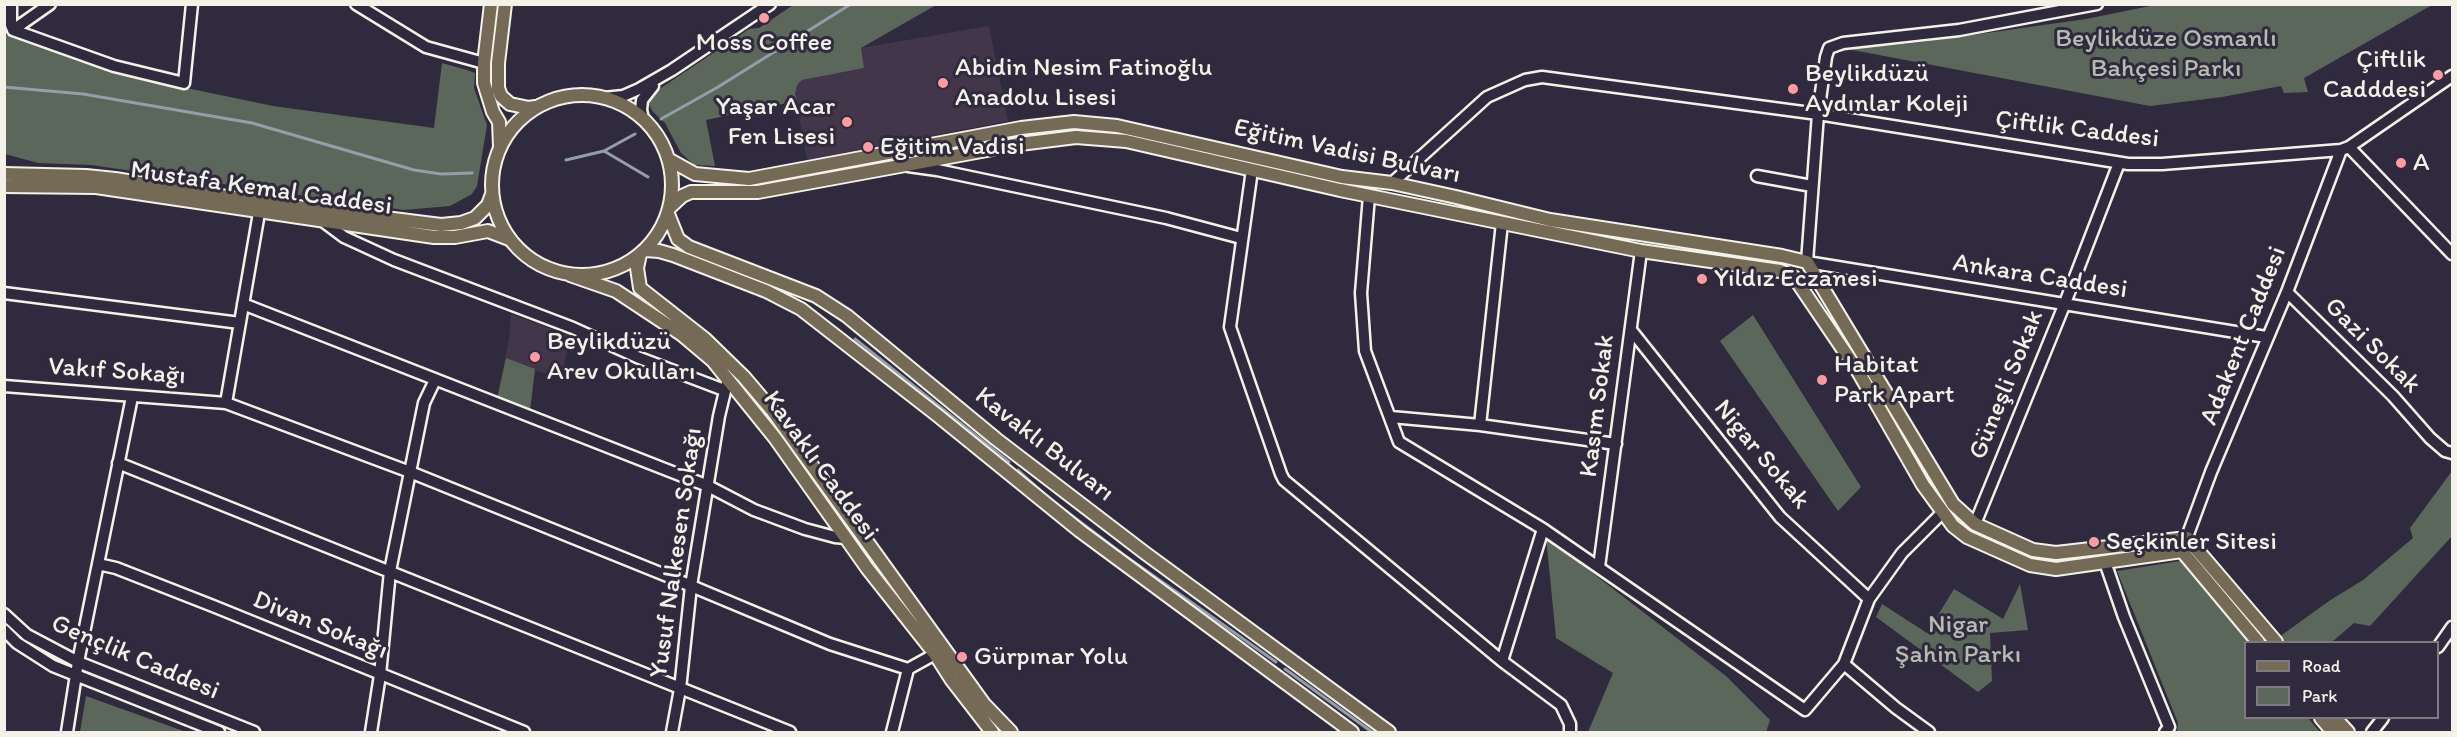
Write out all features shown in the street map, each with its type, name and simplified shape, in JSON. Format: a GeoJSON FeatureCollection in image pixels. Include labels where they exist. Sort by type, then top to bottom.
{"type":"FeatureCollection","features":[{"type":"Feature","properties":{"kind":"main road"},"geometry":{"type":"LineString","coordinates":[[491,4],[484,63],[486,93],[499,122],[500,147]]}},
{"type":"Feature","properties":{"kind":"main road"},"geometry":{"type":"LineString","coordinates":[[505,4],[498,63],[498,88],[501,96],[510,104],[529,108],[568,96],[604,98],[622,105],[643,119],[654,131],[668,159],[672,178],[668,211],[643,252],[615,269],[598,274],[570,275],[550,270],[535,263],[521,252],[509,238],[496,214],[492,192],[493,170],[500,147],[509,132],[536,107]]}},
{"type":"Feature","properties":{"kind":"main road","name":"Eğitim Vadisi Bulvarı"},"geometry":{"type":"LineString","coordinates":[[668,159],[695,174],[749,179],[1021,128],[1074,122],[1117,126],[1372,181],[1392,183],[1550,220],[1782,256],[1807,262]]}},
{"type":"Feature","properties":{"kind":"main road","name":"Eğitim Vadisi Bulvarı"},"geometry":{"type":"LineString","coordinates":[[668,211],[682,196],[691,192],[758,192],[1020,144],[1076,137],[1126,141],[1369,196],[1641,252],[1780,271],[1794,277]]}},
{"type":"Feature","properties":{"kind":"main road","name":"Mustafa Kemal Caddesi"},"geometry":{"type":"LineString","coordinates":[[4,174],[115,179],[280,205],[441,225],[461,223],[475,218],[488,206],[492,192]]}},
{"type":"Feature","properties":{"kind":"main road"},"geometry":{"type":"LineString","coordinates":[[1369,196],[1372,181]]}},
{"type":"Feature","properties":{"kind":"main road","name":"Mustafa Kemal Caddesi"},"geometry":{"type":"LineString","coordinates":[[4,186],[96,188],[434,237],[455,237],[488,231],[509,238]]}},
{"type":"Feature","properties":{"kind":"main road","name":"Kavaklı Bulvarı"},"geometry":{"type":"LineString","coordinates":[[668,211],[678,239],[689,247],[816,296],[839,310],[1005,446],[1145,553],[1389,732]]}},
{"type":"Feature","properties":{"kind":"main road","name":"Kavaklı Bulvarı"},"geometry":{"type":"LineString","coordinates":[[643,252],[659,250],[673,255],[766,291],[801,309],[1080,531],[1352,732]]}},
{"type":"Feature","properties":{"kind":"main road","name":"Kavaklı Caddesi"},"geometry":{"type":"LineString","coordinates":[[643,252],[637,268],[640,288],[705,339],[744,376],[772,410],[984,704],[1011,732]]}},
{"type":"Feature","properties":{"kind":"main road"},"geometry":{"type":"LineString","coordinates":[[1807,262],[1948,508],[1953,526],[1967,537],[2030,565],[2056,569],[2182,551],[2257,641]]}},
{"type":"Feature","properties":{"kind":"main road","name":"Kavaklı Caddesi"},"geometry":{"type":"LineString","coordinates":[[570,275],[616,291],[626,297],[681,334],[713,361],[727,385],[775,438],[846,538],[992,732]]}},
{"type":"Feature","properties":{"kind":"main road"},"geometry":{"type":"LineString","coordinates":[[1794,277],[1859,373],[1923,485],[1948,508],[1975,524],[2033,550],[2056,553],[2187,538],[2275,641]]}},
{"type":"Feature","properties":{"kind":"main road"},"geometry":{"type":"LineString","coordinates":[[2323,719],[2333,732]]}},
{"type":"Feature","properties":{"kind":"main road"},"geometry":{"type":"LineString","coordinates":[[2337,719],[2348,732]]}},
{"type":"Feature","properties":{"kind":"street"},"geometry":{"type":"LineString","coordinates":[[11,4],[10,25],[13,30],[114,66],[184,83],[192,4]]}},
{"type":"Feature","properties":{"kind":"street"},"geometry":{"type":"LineString","coordinates":[[13,30],[50,4]]}},
{"type":"Feature","properties":{"kind":"street"},"geometry":{"type":"LineString","coordinates":[[356,4],[426,47],[484,63]]}},
{"type":"Feature","properties":{"kind":"street"},"geometry":{"type":"LineString","coordinates":[[604,98],[632,93],[672,70],[770,4]]}},
{"type":"Feature","properties":{"kind":"street"},"geometry":{"type":"LineString","coordinates":[[1794,277],[1807,262],[1818,114],[1829,48],[1835,44],[1959,30],[2097,4]]}},
{"type":"Feature","properties":{"kind":"street"},"geometry":{"type":"LineString","coordinates":[[643,119],[641,110],[644,95],[672,70]]}},
{"type":"Feature","properties":{"kind":"street"},"geometry":{"type":"LineString","coordinates":[[2452,76],[2345,148],[2452,254]]}},
{"type":"Feature","properties":{"kind":"street","name":"Çiftlik Caddesi"},"geometry":{"type":"LineString","coordinates":[[1392,183],[1487,97],[1525,80],[1553,77],[1818,114],[2119,163],[2162,164],[2345,148]]}},
{"type":"Feature","properties":{"kind":"street","name":"Adakent Caddesi"},"geometry":{"type":"LineString","coordinates":[[2182,551],[2211,472],[2345,148]]}},
{"type":"Feature","properties":{"kind":"street","name":"Güneşli Sokak"},"geometry":{"type":"LineString","coordinates":[[1975,524],[2119,163]]}},
{"type":"Feature","properties":{"kind":"street"},"geometry":{"type":"LineString","coordinates":[[908,166],[937,170],[1155,216],[1241,238]]}},
{"type":"Feature","properties":{"kind":"street"},"geometry":{"type":"LineString","coordinates":[[1252,170],[1230,327],[1284,480],[1502,661],[1561,705],[1570,724],[1570,732]]}},
{"type":"Feature","properties":{"kind":"street"},"geometry":{"type":"LineString","coordinates":[[1757,176],[1812,186]]}},
{"type":"Feature","properties":{"kind":"street"},"geometry":{"type":"LineString","coordinates":[[1369,196],[1361,293],[1365,351],[1399,442],[1543,529],[1805,710],[1844,664],[1869,599],[1902,553],[1948,508]]}},
{"type":"Feature","properties":{"kind":"street"},"geometry":{"type":"LineString","coordinates":[[226,403],[259,213]]}},
{"type":"Feature","properties":{"kind":"street"},"geometry":{"type":"LineString","coordinates":[[324,222],[344,237],[394,260],[573,328],[637,357],[727,385]]}},
{"type":"Feature","properties":{"kind":"street"},"geometry":{"type":"LineString","coordinates":[[1480,425],[1502,223]]}},
{"type":"Feature","properties":{"kind":"street","name":"Kasım Sokak"},"geometry":{"type":"LineString","coordinates":[[1599,567],[1641,252]]}},
{"type":"Feature","properties":{"kind":"street","name":"Ankara Caddesi"},"geometry":{"type":"LineString","coordinates":[[1807,262],[2266,337]]}},
{"type":"Feature","properties":{"kind":"street","name":"Gazi Sokak"},"geometry":{"type":"LineString","coordinates":[[2287,292],[2392,396],[2430,438],[2445,451],[2452,453]]}},
{"type":"Feature","properties":{"kind":"street"},"geometry":{"type":"LineString","coordinates":[[4,293],[240,323]]}},
{"type":"Feature","properties":{"kind":"street"},"geometry":{"type":"LineString","coordinates":[[243,304],[708,486],[753,510],[805,529],[846,538]]}},
{"type":"Feature","properties":{"kind":"street","name":"Nigar Sokak"},"geometry":{"type":"LineString","coordinates":[[1631,330],[1780,517],[1869,599]]}},
{"type":"Feature","properties":{"kind":"street"},"geometry":{"type":"LineString","coordinates":[[372,732],[390,571],[424,403],[435,380]]}},
{"type":"Feature","properties":{"kind":"street","name":"Yusuf Nalkesen Sokağı"},"geometry":{"type":"LineString","coordinates":[[672,732],[680,689],[691,586],[727,385]]}},
{"type":"Feature","properties":{"kind":"street","name":"Vakıf Sokağı"},"geometry":{"type":"LineString","coordinates":[[4,386],[226,403],[410,472],[830,644],[908,669]]}},
{"type":"Feature","properties":{"kind":"street"},"geometry":{"type":"LineString","coordinates":[[67,732],[78,662],[132,397]]}},
{"type":"Feature","properties":{"kind":"street"},"geometry":{"type":"LineString","coordinates":[[1391,417],[1480,425],[1616,444]]}},
{"type":"Feature","properties":{"kind":"street"},"geometry":{"type":"LineString","coordinates":[[118,463],[790,732]]}},
{"type":"Feature","properties":{"kind":"street"},"geometry":{"type":"LineString","coordinates":[[1502,661],[1543,529]]}},
{"type":"Feature","properties":{"kind":"street"},"geometry":{"type":"LineString","coordinates":[[2105,562],[2124,617],[2169,727],[2165,732]]}},
{"type":"Feature","properties":{"kind":"street","name":"Divan Sokağı"},"geometry":{"type":"LineString","coordinates":[[98,564],[116,568],[213,606],[524,732]]}},
{"type":"Feature","properties":{"kind":"street","name":"Gençlik Caddesi"},"geometry":{"type":"LineString","coordinates":[[4,614],[27,635],[78,662],[254,732]]}},
{"type":"Feature","properties":{"kind":"street"},"geometry":{"type":"LineString","coordinates":[[2439,646],[2452,627]]}},
{"type":"Feature","properties":{"kind":"street","name":"Gençlik Caddesi"},"geometry":{"type":"LineString","coordinates":[[4,630],[17,643],[38,657],[76,675],[219,732]]}},
{"type":"Feature","properties":{"kind":"street"},"geometry":{"type":"LineString","coordinates":[[892,732],[908,669],[935,654]]}},
{"type":"Feature","properties":{"kind":"street"},"geometry":{"type":"LineString","coordinates":[[1844,664],[1896,708],[1929,732]]}},
{"type":"Feature","properties":{"kind":"street"},"geometry":{"type":"LineString","coordinates":[[2372,732],[2382,719]]}},
{"type":"Feature","properties":{"kind":"shaded area"},"geometry":{"type":"Polygon","coordinates":[[[989,26],[1008,121],[807,160],[795,94],[797,85],[802,80],[864,68],[860,48],[989,26]]]}},
{"type":"Feature","properties":{"kind":"shaded area","name":"Beylikdüzü Arev Okulları"},"geometry":{"type":"Polygon","coordinates":[[[511,314],[570,336],[561,379],[535,370],[530,411],[497,399],[509,339],[511,314]]]}},
{"type":"Feature","properties":{"kind":"green space","name":"Beylikdüze Osmanlı Bahçesi Parkı"},"geometry":{"type":"Polygon","coordinates":[[[2160,4],[2432,5],[2304,78],[2308,92],[2284,93],[2281,86],[2222,97],[2150,106],[1847,49],[1923,42],[2086,19],[2160,4]]]}},
{"type":"Feature","properties":{"kind":"green space"},"geometry":{"type":"Polygon","coordinates":[[[793,5],[936,5],[861,48],[864,68],[802,80],[797,85],[795,94],[797,101],[706,120],[715,166],[694,165],[681,153],[665,123],[653,112],[648,103],[652,94],[749,29],[759,28],[793,5]]]}},
{"type":"Feature","properties":{"kind":"green space"},"geometry":{"type":"Polygon","coordinates":[[[4,34],[129,76],[273,106],[434,128],[442,63],[467,70],[475,73],[474,88],[487,125],[477,186],[472,194],[450,206],[404,210],[91,165],[38,163],[5,154],[4,34]]]}},
{"type":"Feature","properties":{"kind":"green space"},"geometry":{"type":"Polygon","coordinates":[[[1753,315],[1861,487],[1838,511],[1720,341],[1753,315]]]}},
{"type":"Feature","properties":{"kind":"green space"},"geometry":{"type":"Polygon","coordinates":[[[506,358],[535,369],[530,411],[497,399],[506,358]]]}},
{"type":"Feature","properties":{"kind":"green space"},"geometry":{"type":"Polygon","coordinates":[[[2452,471],[2452,536],[2370,626],[2354,623],[2333,641],[2283,641],[2279,637],[2363,580],[2413,538],[2410,528],[2452,471]]]}},
{"type":"Feature","properties":{"kind":"green space"},"geometry":{"type":"Polygon","coordinates":[[[1546,537],[1726,676],[1770,720],[1766,732],[1588,732],[1613,673],[1556,638],[1546,537]]]}},
{"type":"Feature","properties":{"kind":"green space"},"geometry":{"type":"Polygon","coordinates":[[[2180,561],[2188,562],[2249,641],[2244,641],[2244,719],[2309,719],[2320,732],[2177,732],[2178,723],[2117,571],[2180,561]]]}},
{"type":"Feature","properties":{"kind":"green space","name":"Nigar Şahin Parkı"},"geometry":{"type":"Polygon","coordinates":[[[2020,584],[2028,630],[1990,633],[1992,681],[1978,692],[1876,617],[1882,604],[1927,633],[1954,589],[2003,619],[2020,584]]]}},
{"type":"Feature","properties":{"kind":"green space"},"geometry":{"type":"Polygon","coordinates":[[[86,696],[186,732],[80,732],[86,696]]]}},
{"type":"Feature","properties":{"kind":"waterway"},"geometry":{"type":"LineString","coordinates":[[661,119],[718,87],[851,4]]}},
{"type":"Feature","properties":{"kind":"waterway"},"geometry":{"type":"LineString","coordinates":[[4,87],[83,94],[252,123],[414,170],[441,174],[472,173]]}},
{"type":"Feature","properties":{"kind":"waterway"},"geometry":{"type":"LineString","coordinates":[[566,160],[604,151],[635,134]]}},
{"type":"Feature","properties":{"kind":"waterway"},"geometry":{"type":"LineString","coordinates":[[604,151],[648,177]]}},
{"type":"Feature","properties":{"kind":"waterway"},"geometry":{"type":"LineString","coordinates":[[855,339],[1009,462]]}},
{"type":"Feature","properties":{"kind":"waterway"},"geometry":{"type":"LineString","coordinates":[[1018,470],[1050,499],[1124,555],[1276,662]]}},
{"type":"Feature","properties":{"kind":"waterway"},"geometry":{"type":"LineString","coordinates":[[1285,669],[1372,732]]}},
{"type":"Feature","properties":{"kind":"place","name":"Moss Coffee"},"geometry":{"type":"Point","coordinates":[764,18]}},
{"type":"Feature","properties":{"kind":"place","name":"Çiftlik Cadddesi"},"geometry":{"type":"Point","coordinates":[2438,75]}},
{"type":"Feature","properties":{"kind":"place","name":"Abidin Nesim Fatinoğlu Anadolu Lisesi"},"geometry":{"type":"Point","coordinates":[943,83]}},
{"type":"Feature","properties":{"kind":"place","name":"Beylikdüzü Aydınlar Koleji"},"geometry":{"type":"Point","coordinates":[1793,89]}},
{"type":"Feature","properties":{"kind":"place","name":"Yaşar Acar Fen Lisesi"},"geometry":{"type":"Point","coordinates":[847,122]}},
{"type":"Feature","properties":{"kind":"place","name":"Eğitim Vadisi"},"geometry":{"type":"Point","coordinates":[868,147]}},
{"type":"Feature","properties":{"kind":"place","name":"A"},"geometry":{"type":"Point","coordinates":[2401,163]}},
{"type":"Feature","properties":{"kind":"place","name":"Yıldız Eczanesi"},"geometry":{"type":"Point","coordinates":[1702,279]}},
{"type":"Feature","properties":{"kind":"place","name":"Beylikdüzü Arev Okulları"},"geometry":{"type":"Point","coordinates":[535,357]}},
{"type":"Feature","properties":{"kind":"place","name":"Habitat Park Apart"},"geometry":{"type":"Point","coordinates":[1822,380]}},
{"type":"Feature","properties":{"kind":"place","name":"Seçkinler Sitesi"},"geometry":{"type":"Point","coordinates":[2094,542]}},
{"type":"Feature","properties":{"kind":"place","name":"Gürpınar Yolu"},"geometry":{"type":"Point","coordinates":[962,657]}}]}
